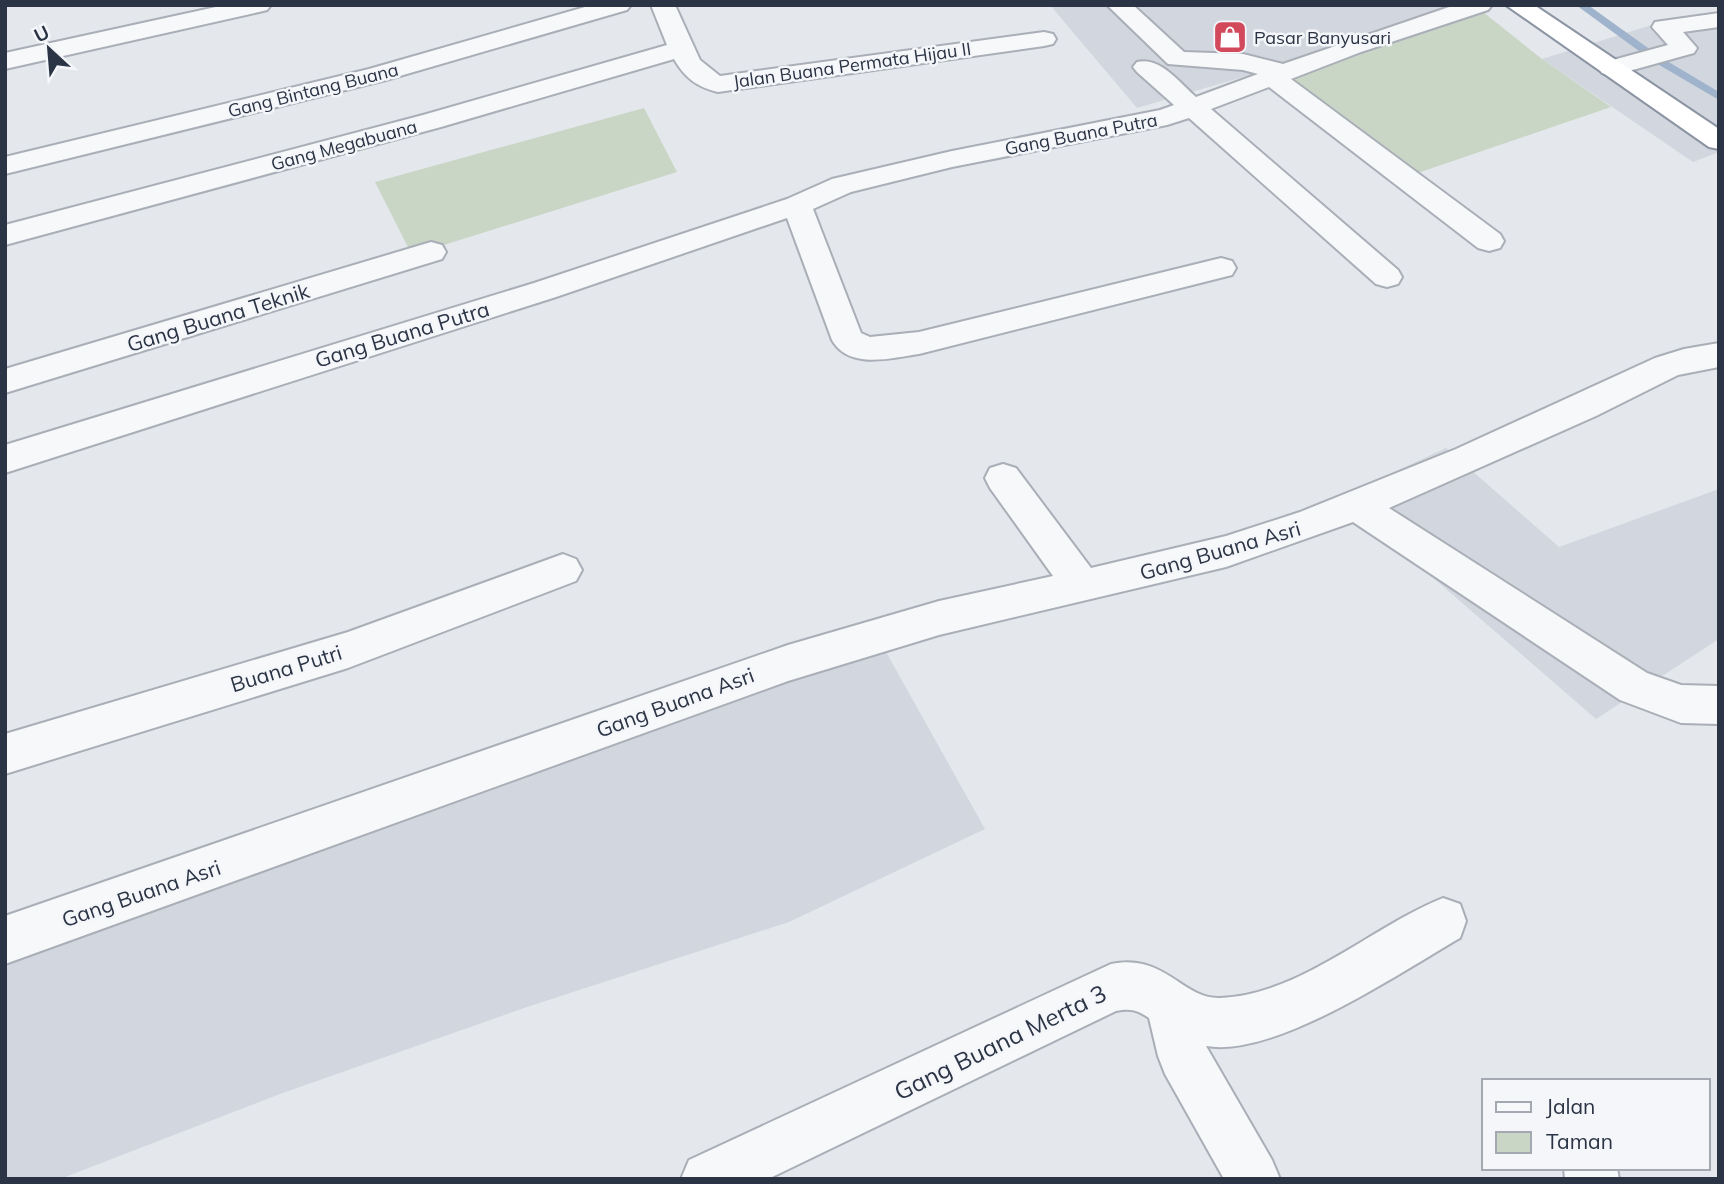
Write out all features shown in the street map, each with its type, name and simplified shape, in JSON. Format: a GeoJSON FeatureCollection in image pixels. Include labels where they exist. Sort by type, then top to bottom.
{"type":"FeatureCollection","features":[{"type":"Feature","properties":{"kind":"highway"},"geometry":{"type":"LineString","coordinates":[[1518,5],[1719,141]]}},
{"type":"Feature","properties":{"kind":"street"},"geometry":{"type":"LineString","coordinates":[[5,61],[259,5]]}},
{"type":"Feature","properties":{"kind":"street","name":"Gang Bintang Buana"},"geometry":{"type":"LineString","coordinates":[[5,166],[377,75],[619,5]]}},
{"type":"Feature","properties":{"kind":"street","name":"Jalan Buana Permata Hijau II"},"geometry":{"type":"LineString","coordinates":[[663,5],[682,49],[701,78],[710,82],[733,83],[1044,40]]}},
{"type":"Feature","properties":{"kind":"street"},"geometry":{"type":"LineString","coordinates":[[1119,5],[1177,58],[1243,62],[1277,75],[1489,241]]}},
{"type":"Feature","properties":{"kind":"street","name":"Gang Buana Putra"},"geometry":{"type":"LineString","coordinates":[[5,460],[545,290],[797,205],[842,185],[875,175],[1167,117],[1277,75],[1480,5]]}},
{"type":"Feature","properties":{"kind":"street"},"geometry":{"type":"LineString","coordinates":[[1611,68],[1685,48],[1664,27],[1719,20]]}},
{"type":"Feature","properties":{"kind":"street","name":"Gang Megabuana"},"geometry":{"type":"LineString","coordinates":[[5,235],[432,121],[682,49]]}},
{"type":"Feature","properties":{"kind":"street"},"geometry":{"type":"LineString","coordinates":[[1146,67],[1387,277]]}},
{"type":"Feature","properties":{"kind":"street"},"geometry":{"type":"LineString","coordinates":[[797,205],[848,340],[867,349],[919,343],[1221,268]]}},
{"type":"Feature","properties":{"kind":"street","name":"Gang Buana Teknik"},"geometry":{"type":"LineString","coordinates":[[5,381],[430,252]]}},
{"type":"Feature","properties":{"kind":"street","name":"Gang Buana Asri"},"geometry":{"type":"LineString","coordinates":[[5,940],[304,836],[738,679],[893,630],[986,606],[1184,564],[1358,507],[1659,370],[1705,355],[1719,355]]}},
{"type":"Feature","properties":{"kind":"street"},"geometry":{"type":"LineString","coordinates":[[1003,478],[1082,586]]}},
{"type":"Feature","properties":{"kind":"street"},"geometry":{"type":"LineString","coordinates":[[1358,507],[1634,687],[1681,704],[1719,705]]}},
{"type":"Feature","properties":{"kind":"street","name":"Buana Putri"},"geometry":{"type":"LineString","coordinates":[[5,754],[348,650],[563,570]]}},
{"type":"Feature","properties":{"kind":"street","name":"Gang Buana Merta 3"},"geometry":{"type":"LineString","coordinates":[[708,1179],[1111,989],[1134,983],[1151,990],[1187,1016],[1215,1023],[1238,1022],[1305,997],[1443,921]]}},
{"type":"Feature","properties":{"kind":"street"},"geometry":{"type":"LineString","coordinates":[[1171,1005],[1183,1056],[1253,1179]]}},
{"type":"Feature","properties":{"kind":"shaded area","name":"Pasar Banyusari"},"geometry":{"type":"Polygon","coordinates":[[[1050,5],[1475,5],[1478,8],[1137,108],[1050,5]]]}},
{"type":"Feature","properties":{"kind":"shaded area"},"geometry":{"type":"Polygon","coordinates":[[[1719,14],[1719,152],[1693,162],[1542,59],[1655,24],[1719,14]]]}},
{"type":"Feature","properties":{"kind":"shaded area"},"geometry":{"type":"Polygon","coordinates":[[[1446,448],[1559,547],[1719,489],[1719,639],[1596,719],[1340,497],[1446,448]]]}},
{"type":"Feature","properties":{"kind":"shaded area"},"geometry":{"type":"Polygon","coordinates":[[[876,634],[985,829],[789,922],[530,1006],[280,1094],[60,1179],[5,1179],[5,932],[876,634]]]}},
{"type":"Feature","properties":{"kind":"green space"},"geometry":{"type":"Polygon","coordinates":[[[1478,8],[1542,59],[1611,107],[1406,177],[1277,67],[1478,8]]]}},
{"type":"Feature","properties":{"kind":"green space"},"geometry":{"type":"Polygon","coordinates":[[[644,108],[677,172],[412,255],[375,182],[644,108]]]}},
{"type":"Feature","properties":{"kind":"waterway"},"geometry":{"type":"LineString","coordinates":[[1581,5],[1658,60],[1719,97]]}},
{"type":"Feature","properties":{"kind":"place","name":"Pasar Banyusari"},"geometry":{"type":"Point","coordinates":[1230,37]}}]}
